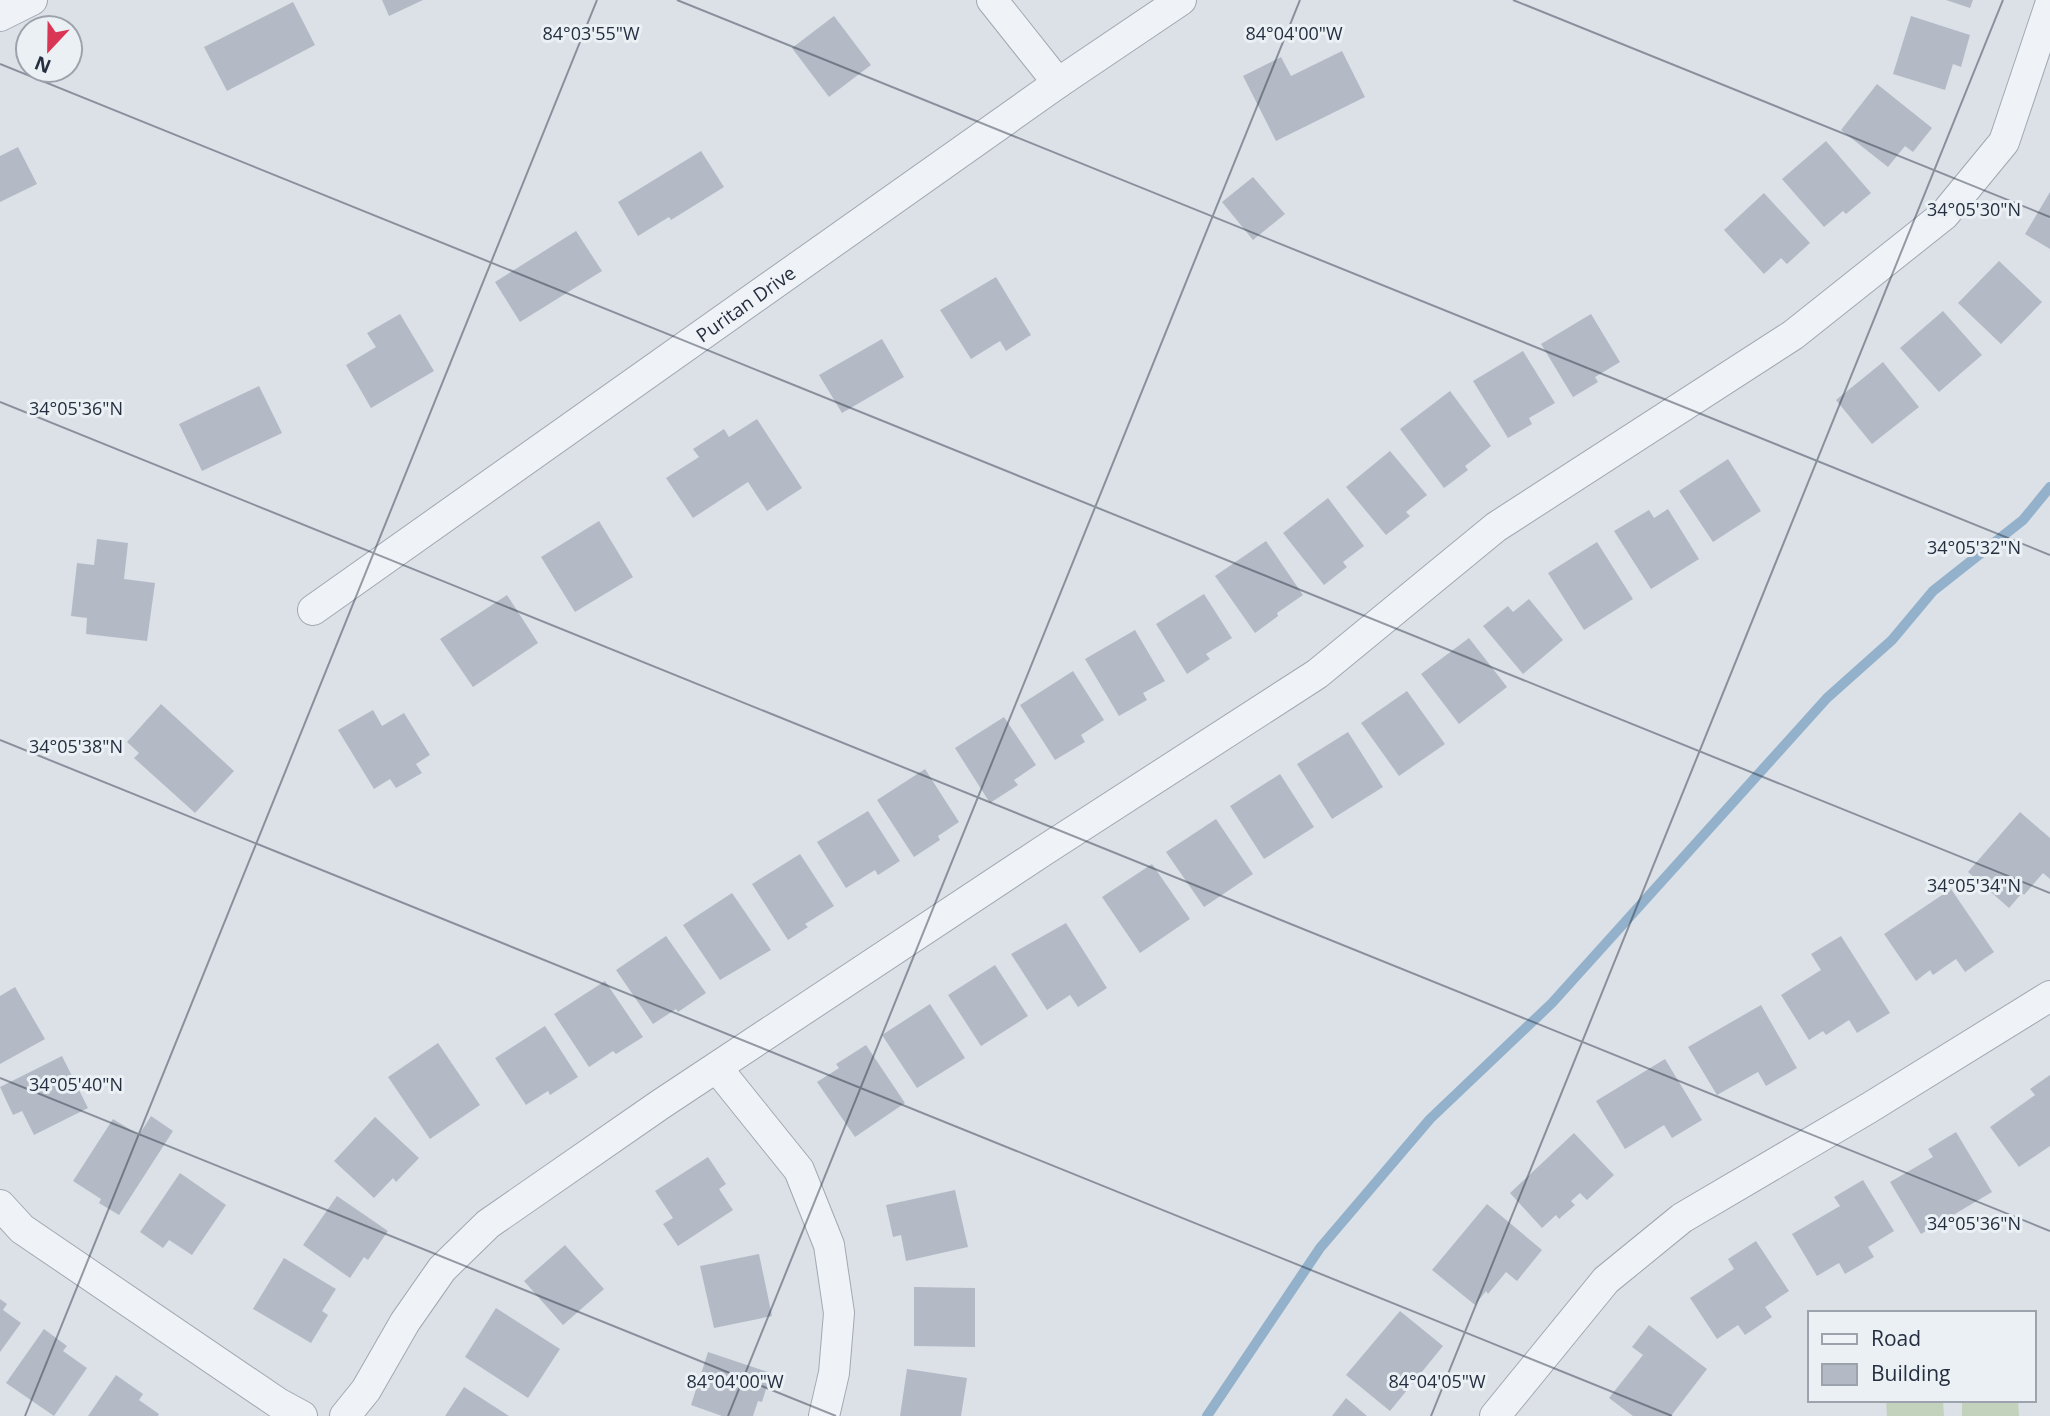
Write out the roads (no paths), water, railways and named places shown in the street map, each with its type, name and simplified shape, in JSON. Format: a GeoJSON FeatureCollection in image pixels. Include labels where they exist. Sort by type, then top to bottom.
{"type":"FeatureCollection","features":[{"type":"Feature","properties":{"kind":"street"},"geometry":{"type":"LineString","coordinates":[[0,16],[32,0]]}},
{"type":"Feature","properties":{"kind":"street"},"geometry":{"type":"LineString","coordinates":[[992,0],[1058,83]]}},
{"type":"Feature","properties":{"kind":"street","name":"Puritan Drive"},"geometry":{"type":"LineString","coordinates":[[313,610],[1058,83],[1181,0]]}},
{"type":"Feature","properties":{"kind":"street"},"geometry":{"type":"LineString","coordinates":[[345,1416],[366,1390],[405,1322],[442,1269],[488,1224],[1043,851],[1317,674],[1496,527],[1793,335],[1944,215],[2004,142],[2050,5]]}},
{"type":"Feature","properties":{"kind":"street"},"geometry":{"type":"LineString","coordinates":[[1495,1416],[1606,1280],[1682,1218],[1870,1108],[2050,996]]}},
{"type":"Feature","properties":{"kind":"street"},"geometry":{"type":"LineString","coordinates":[[717,1068],[799,1170],[829,1245],[839,1312],[834,1373],[824,1416]]}},
{"type":"Feature","properties":{"kind":"street"},"geometry":{"type":"LineString","coordinates":[[0,1205],[22,1229],[278,1403],[302,1416]]}},
{"type":"Feature","properties":{"kind":"waterway"},"geometry":{"type":"LineString","coordinates":[[1207,1416],[1320,1248],[1430,1119],[1552,1003],[1827,698],[1892,640],[1933,591],[2023,520],[2050,487]]}}]}
